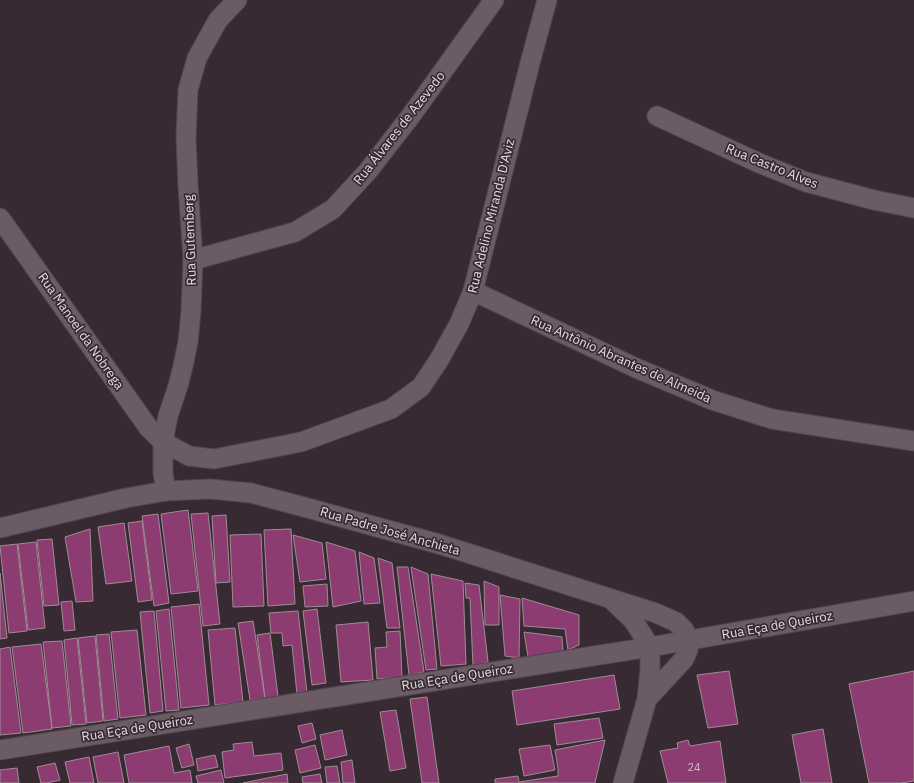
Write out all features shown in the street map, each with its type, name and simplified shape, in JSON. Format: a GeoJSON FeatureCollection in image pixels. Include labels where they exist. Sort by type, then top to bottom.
{"type":"FeatureCollection","features":[{"type":"Feature","properties":{"kind":"street","name":"Rua Gutemberg"},"geometry":{"type":"LineString","coordinates":[[166,491],[163,472],[163,442],[168,416],[184,366],[191,311],[193,260],[186,138],[188,90],[197,58],[218,20],[236,0]]}},
{"type":"Feature","properties":{"kind":"street","name":"Rua Álvares de Azevedo"},"geometry":{"type":"LineString","coordinates":[[193,260],[295,232],[333,209],[368,171],[410,117],[494,0]]}},
{"type":"Feature","properties":{"kind":"street","name":"Rua Adelino Miranda D'Aviz"},"geometry":{"type":"LineString","coordinates":[[163,442],[189,456],[214,459],[301,442],[391,409],[421,387],[439,360],[459,324],[473,291],[547,0]]}},
{"type":"Feature","properties":{"kind":"street","name":"Rua Castro Alves"},"geometry":{"type":"LineString","coordinates":[[657,116],[759,163],[806,182],[874,200],[914,208]]}},
{"type":"Feature","properties":{"kind":"street","name":"Rua Manoel da Nobrega"},"geometry":{"type":"LineString","coordinates":[[0,218],[148,428],[163,442]]}},
{"type":"Feature","properties":{"kind":"street","name":"Rua Antônio Abrantes de Almeida"},"geometry":{"type":"LineString","coordinates":[[473,291],[636,368],[712,400],[772,419],[914,441]]}},
{"type":"Feature","properties":{"kind":"street","name":"Rua Padre José Anchieta"},"geometry":{"type":"LineString","coordinates":[[0,528],[126,498],[166,491],[210,489],[251,493],[304,506],[439,544],[656,613],[676,622],[684,630],[690,640]]}},
{"type":"Feature","properties":{"kind":"street","name":"Rua Padre José Anchieta"},"geometry":{"type":"LineString","coordinates":[[610,598],[633,620],[650,647]]}},
{"type":"Feature","properties":{"kind":"street","name":"Rua Eça de Queiroz"},"geometry":{"type":"LineString","coordinates":[[0,750],[650,647],[914,602]]}},
{"type":"Feature","properties":{"kind":"street"},"geometry":{"type":"LineString","coordinates":[[647,699],[684,659],[690,640]]}},
{"type":"Feature","properties":{"kind":"street"},"geometry":{"type":"LineString","coordinates":[[623,783],[647,699],[650,669],[650,647]]}},
{"type":"Feature","properties":{"kind":"building"},"geometry":{"type":"Polygon","coordinates":[[[188,510],[198,591],[171,594],[161,514],[188,510]]]}},
{"type":"Feature","properties":{"kind":"building"},"geometry":{"type":"Polygon","coordinates":[[[208,513],[220,624],[203,626],[191,514],[208,513]]]}},
{"type":"Feature","properties":{"kind":"building"},"geometry":{"type":"Polygon","coordinates":[[[158,514],[169,603],[154,606],[142,516],[158,514]]]}},
{"type":"Feature","properties":{"kind":"building"},"geometry":{"type":"Polygon","coordinates":[[[226,515],[230,582],[216,583],[212,516],[226,515]]]}},
{"type":"Feature","properties":{"kind":"building"},"geometry":{"type":"Polygon","coordinates":[[[142,521],[152,600],[138,602],[128,523],[142,521]]]}},
{"type":"Feature","properties":{"kind":"building"},"geometry":{"type":"Polygon","coordinates":[[[124,523],[132,581],[106,584],[98,527],[124,523]]]}},
{"type":"Feature","properties":{"kind":"building"},"geometry":{"type":"Polygon","coordinates":[[[90,529],[93,601],[76,602],[65,537],[90,529]]]}},
{"type":"Feature","properties":{"kind":"building"},"geometry":{"type":"Polygon","coordinates":[[[291,529],[295,604],[268,606],[264,530],[291,529]]]}},
{"type":"Feature","properties":{"kind":"building"},"geometry":{"type":"Polygon","coordinates":[[[261,534],[264,606],[233,607],[230,535],[261,534]]]}},
{"type":"Feature","properties":{"kind":"building"},"geometry":{"type":"Polygon","coordinates":[[[293,535],[322,543],[326,579],[300,582],[293,535]]]}},
{"type":"Feature","properties":{"kind":"building"},"geometry":{"type":"Polygon","coordinates":[[[52,539],[59,605],[44,606],[37,540],[52,539]]]}},
{"type":"Feature","properties":{"kind":"building"},"geometry":{"type":"Polygon","coordinates":[[[36,542],[45,628],[28,630],[18,544],[36,542]]]}},
{"type":"Feature","properties":{"kind":"building"},"geometry":{"type":"Polygon","coordinates":[[[326,542],[355,551],[361,601],[333,607],[326,542]]]}},
{"type":"Feature","properties":{"kind":"building"},"geometry":{"type":"Polygon","coordinates":[[[17,544],[27,631],[9,633],[0,546],[17,544]]]}},
{"type":"Feature","properties":{"kind":"building"},"geometry":{"type":"Polygon","coordinates":[[[359,552],[374,558],[380,603],[364,604],[359,552]]]}},
{"type":"Feature","properties":{"kind":"building"},"geometry":{"type":"Polygon","coordinates":[[[378,558],[392,563],[400,628],[387,628],[378,558]]]}},
{"type":"Feature","properties":{"kind":"building"},"geometry":{"type":"Polygon","coordinates":[[[397,567],[408,567],[424,672],[409,675],[397,567]]]}},
{"type":"Feature","properties":{"kind":"building"},"geometry":{"type":"Polygon","coordinates":[[[411,567],[428,574],[437,669],[426,670],[411,567]]]}},
{"type":"Feature","properties":{"kind":"building"},"geometry":{"type":"Polygon","coordinates":[[[0,573],[7,638],[0,639],[0,573]]]}},
{"type":"Feature","properties":{"kind":"building"},"geometry":{"type":"Polygon","coordinates":[[[431,574],[463,581],[466,664],[441,666],[431,574]]]}},
{"type":"Feature","properties":{"kind":"building"},"geometry":{"type":"Polygon","coordinates":[[[484,581],[499,587],[499,625],[485,625],[484,581]]]}},
{"type":"Feature","properties":{"kind":"building"},"geometry":{"type":"Polygon","coordinates":[[[465,583],[479,585],[488,662],[473,666],[470,598],[466,598],[465,583]]]}},
{"type":"Feature","properties":{"kind":"building"},"geometry":{"type":"Polygon","coordinates":[[[327,584],[328,606],[305,607],[303,586],[327,584]]]}},
{"type":"Feature","properties":{"kind":"building"},"geometry":{"type":"Polygon","coordinates":[[[500,595],[520,599],[519,658],[505,656],[500,595]]]}},
{"type":"Feature","properties":{"kind":"building"},"geometry":{"type":"Polygon","coordinates":[[[522,598],[579,615],[579,645],[568,650],[565,629],[524,626],[522,598]]]}},
{"type":"Feature","properties":{"kind":"building"},"geometry":{"type":"Polygon","coordinates":[[[72,601],[75,630],[64,631],[61,602],[72,601]]]}},
{"type":"Feature","properties":{"kind":"building"},"geometry":{"type":"Polygon","coordinates":[[[199,604],[209,705],[181,708],[171,607],[199,604]]]}},
{"type":"Feature","properties":{"kind":"building"},"geometry":{"type":"Polygon","coordinates":[[[169,609],[179,710],[166,711],[156,611],[169,609]]]}},
{"type":"Feature","properties":{"kind":"building"},"geometry":{"type":"Polygon","coordinates":[[[317,609],[326,683],[312,685],[303,611],[317,609]]]}},
{"type":"Feature","properties":{"kind":"building"},"geometry":{"type":"Polygon","coordinates":[[[154,611],[163,711],[150,713],[140,612],[154,611]]]}},
{"type":"Feature","properties":{"kind":"building"},"geometry":{"type":"Polygon","coordinates":[[[298,611],[307,693],[297,694],[292,645],[283,646],[282,633],[271,633],[269,613],[298,611]]]}},
{"type":"Feature","properties":{"kind":"building"},"geometry":{"type":"Polygon","coordinates":[[[253,621],[265,698],[250,700],[238,623],[253,621]]]}},
{"type":"Feature","properties":{"kind":"building"},"geometry":{"type":"Polygon","coordinates":[[[368,622],[373,680],[341,682],[336,625],[368,622]]]}},
{"type":"Feature","properties":{"kind":"building"},"geometry":{"type":"Polygon","coordinates":[[[235,628],[243,702],[215,705],[208,630],[235,628]]]}},
{"type":"Feature","properties":{"kind":"building"},"geometry":{"type":"Polygon","coordinates":[[[137,630],[146,715],[120,718],[111,632],[137,630]]]}},
{"type":"Feature","properties":{"kind":"building"},"geometry":{"type":"Polygon","coordinates":[[[400,631],[402,677],[377,679],[375,648],[387,647],[386,632],[400,631]]]}},
{"type":"Feature","properties":{"kind":"building"},"geometry":{"type":"Polygon","coordinates":[[[524,632],[562,637],[563,652],[528,657],[524,632]]]}},
{"type":"Feature","properties":{"kind":"building"},"geometry":{"type":"Polygon","coordinates":[[[270,633],[278,696],[265,698],[257,635],[270,633]]]}},
{"type":"Feature","properties":{"kind":"building"},"geometry":{"type":"Polygon","coordinates":[[[109,634],[118,719],[104,721],[96,635],[109,634]]]}},
{"type":"Feature","properties":{"kind":"building"},"geometry":{"type":"Polygon","coordinates":[[[95,636],[103,721],[87,723],[78,638],[95,636]]]}},
{"type":"Feature","properties":{"kind":"building"},"geometry":{"type":"Polygon","coordinates":[[[77,638],[86,724],[72,725],[64,640],[77,638]]]}},
{"type":"Feature","properties":{"kind":"building"},"geometry":{"type":"Polygon","coordinates":[[[62,641],[71,726],[52,728],[43,642],[62,641]]]}},
{"type":"Feature","properties":{"kind":"building"},"geometry":{"type":"Polygon","coordinates":[[[41,644],[52,729],[23,733],[12,647],[41,644]]]}},
{"type":"Feature","properties":{"kind":"building"},"geometry":{"type":"Polygon","coordinates":[[[10,647],[21,733],[0,735],[0,649],[10,647]]]}},
{"type":"Feature","properties":{"kind":"building"},"geometry":{"type":"Polygon","coordinates":[[[729,671],[738,724],[708,728],[697,675],[729,671]]]}},
{"type":"Feature","properties":{"kind":"building"},"geometry":{"type":"Polygon","coordinates":[[[914,671],[914,781],[901,783],[869,783],[849,684],[914,671]]]}},
{"type":"Feature","properties":{"kind":"building"},"geometry":{"type":"Polygon","coordinates":[[[614,675],[620,709],[517,725],[512,691],[614,675]]]}},
{"type":"Feature","properties":{"kind":"building"},"geometry":{"type":"Polygon","coordinates":[[[427,697],[439,783],[422,783],[410,699],[427,697]]]}},
{"type":"Feature","properties":{"kind":"building"},"geometry":{"type":"Polygon","coordinates":[[[396,710],[406,768],[390,771],[380,712],[396,710]]]}},
{"type":"Feature","properties":{"kind":"building"},"geometry":{"type":"Polygon","coordinates":[[[599,718],[603,738],[557,745],[554,724],[599,718]]]}},
{"type":"Feature","properties":{"kind":"building"},"geometry":{"type":"Polygon","coordinates":[[[312,723],[316,739],[302,743],[298,726],[312,723]]]}},
{"type":"Feature","properties":{"kind":"building"},"geometry":{"type":"Polygon","coordinates":[[[823,729],[832,783],[801,783],[792,735],[823,729]]]}},
{"type":"Feature","properties":{"kind":"building"},"geometry":{"type":"Polygon","coordinates":[[[342,730],[347,755],[325,760],[320,735],[342,730]]]}},
{"type":"Feature","properties":{"kind":"building"},"geometry":{"type":"Polygon","coordinates":[[[605,740],[595,783],[495,783],[495,779],[518,776],[519,782],[558,776],[555,750],[605,740]]]}},
{"type":"Feature","properties":{"kind":"building"},"geometry":{"type":"Polygon","coordinates":[[[688,740],[690,746],[720,741],[726,783],[668,783],[660,751],[678,748],[677,743],[688,740]]]}},
{"type":"Feature","properties":{"kind":"building"},"geometry":{"type":"Polygon","coordinates":[[[252,742],[254,756],[281,753],[283,770],[225,778],[222,752],[234,750],[233,744],[252,742]]]}},
{"type":"Feature","properties":{"kind":"building"},"geometry":{"type":"Polygon","coordinates":[[[189,744],[194,765],[182,768],[176,748],[189,744]]]}},
{"type":"Feature","properties":{"kind":"building"},"geometry":{"type":"Polygon","coordinates":[[[315,745],[321,768],[300,773],[295,750],[315,745]]]}},
{"type":"Feature","properties":{"kind":"building"},"geometry":{"type":"Polygon","coordinates":[[[550,745],[555,770],[524,776],[519,749],[550,745]]]}},
{"type":"Feature","properties":{"kind":"building"},"geometry":{"type":"Polygon","coordinates":[[[169,746],[174,773],[190,770],[192,783],[129,783],[124,755],[169,746]]]}},
{"type":"Feature","properties":{"kind":"building"},"geometry":{"type":"Polygon","coordinates":[[[118,752],[124,783],[98,783],[93,757],[118,752]]]}},
{"type":"Feature","properties":{"kind":"building"},"geometry":{"type":"Polygon","coordinates":[[[215,755],[218,767],[198,771],[196,759],[215,755]]]}},
{"type":"Feature","properties":{"kind":"building"},"geometry":{"type":"Polygon","coordinates":[[[89,757],[94,783],[70,783],[65,762],[89,757]]]}},
{"type":"Feature","properties":{"kind":"building"},"geometry":{"type":"Polygon","coordinates":[[[352,760],[355,783],[343,783],[341,762],[352,760]]]}},
{"type":"Feature","properties":{"kind":"building"},"geometry":{"type":"Polygon","coordinates":[[[55,763],[60,780],[41,783],[37,767],[55,763]]]}},
{"type":"Feature","properties":{"kind":"building"},"geometry":{"type":"Polygon","coordinates":[[[337,766],[340,783],[327,783],[325,767],[337,766]]]}},
{"type":"Feature","properties":{"kind":"building"},"geometry":{"type":"Polygon","coordinates":[[[17,768],[19,783],[0,783],[0,770],[17,768]]]}},
{"type":"Feature","properties":{"kind":"building"},"geometry":{"type":"Polygon","coordinates":[[[221,770],[224,783],[198,783],[196,776],[221,770]]]}},
{"type":"Feature","properties":{"kind":"building"},"geometry":{"type":"Polygon","coordinates":[[[287,774],[288,783],[243,783],[287,774]]]}},
{"type":"Feature","properties":{"kind":"building"},"geometry":{"type":"Polygon","coordinates":[[[320,774],[322,783],[303,783],[302,777],[320,774]]]}}]}
